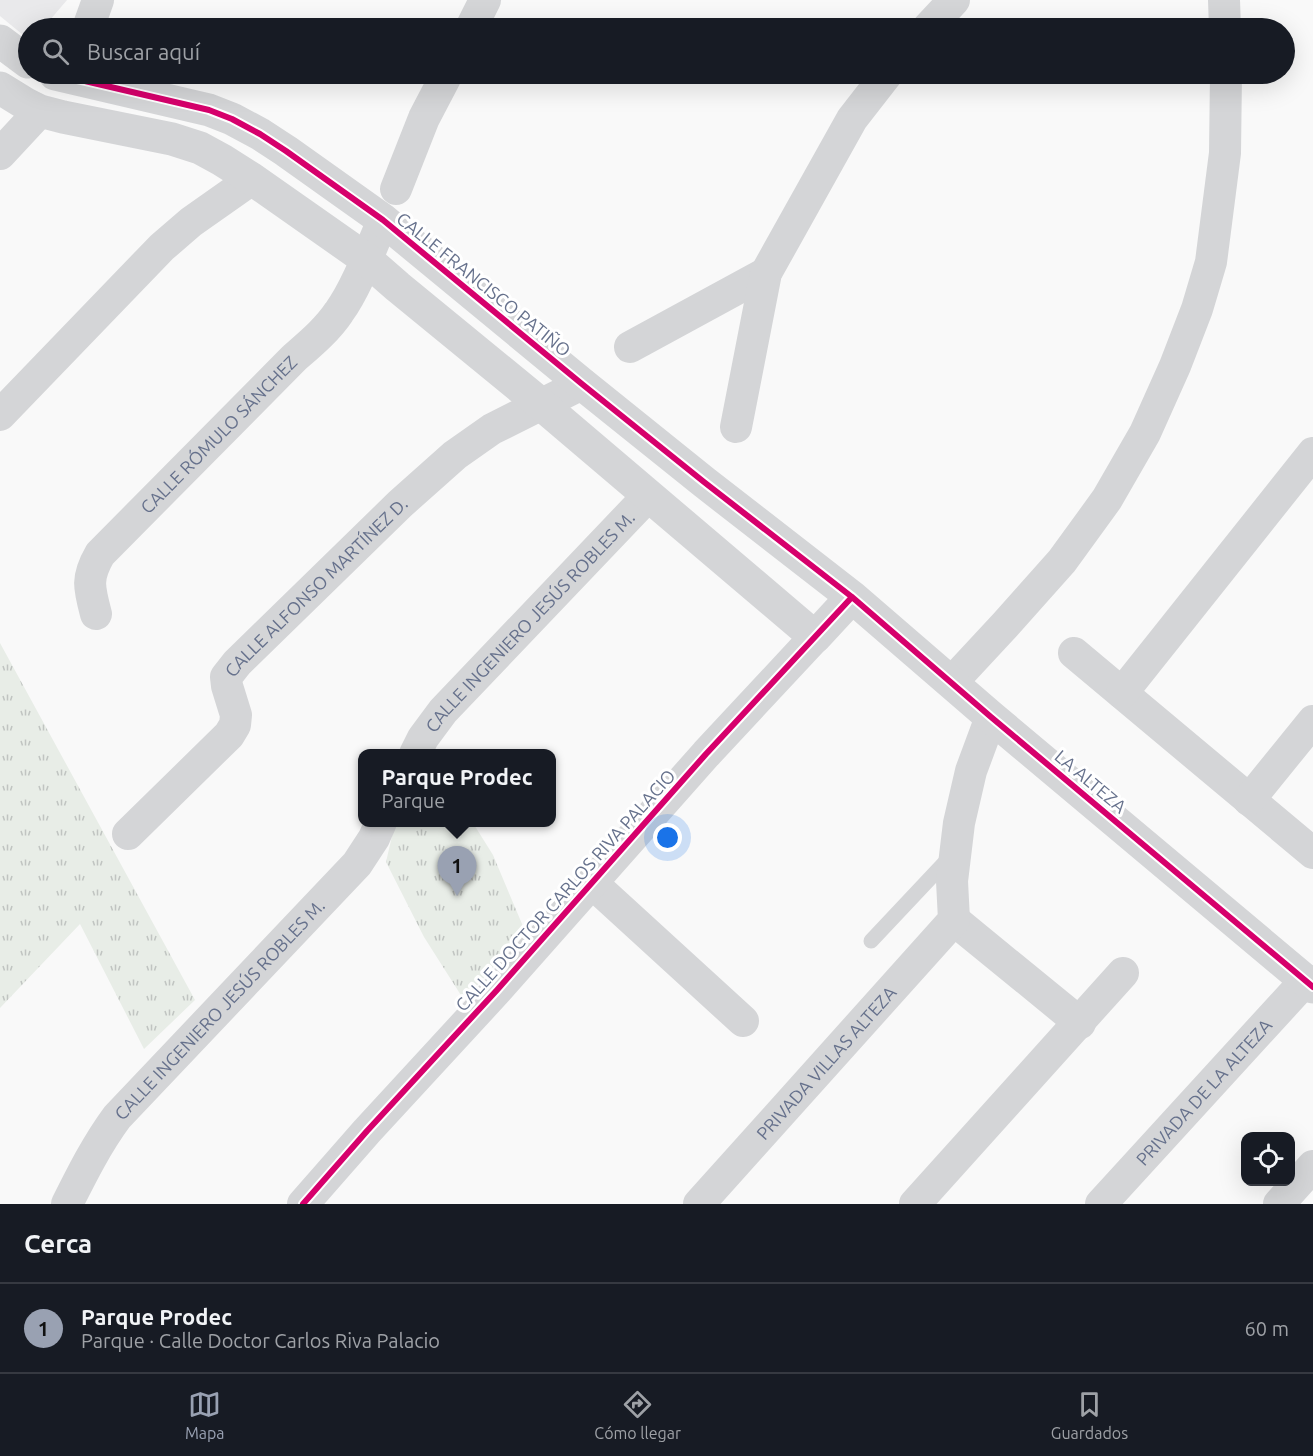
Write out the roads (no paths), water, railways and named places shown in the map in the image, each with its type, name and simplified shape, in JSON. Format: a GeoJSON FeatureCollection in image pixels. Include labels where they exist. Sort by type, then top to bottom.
{"type":"FeatureCollection","features":[{"type":"Feature","properties":{"kind":"street"},"geometry":{"type":"LineString","coordinates":[[92,18],[99,0]]}},
{"type":"Feature","properties":{"kind":"street"},"geometry":{"type":"LineString","coordinates":[[476,18],[485,0]]}},
{"type":"Feature","properties":{"kind":"street"},"geometry":{"type":"LineString","coordinates":[[937,18],[954,0]]}},
{"type":"Feature","properties":{"kind":"street"},"geometry":{"type":"LineString","coordinates":[[1224,0],[1225,18]]}},
{"type":"Feature","properties":{"kind":"street"},"geometry":{"type":"LineString","coordinates":[[0,41],[18,54]]}},
{"type":"Feature","properties":{"kind":"street","name":"CALLE FRANCISCO PATIÑO"},"geometry":{"type":"LineString","coordinates":[[101,84],[216,113],[260,134],[286,151],[383,220],[582,384],[852,597]]}},
{"type":"Feature","properties":{"kind":"street"},"geometry":{"type":"LineString","coordinates":[[396,189],[424,118],[442,84]]}},
{"type":"Feature","properties":{"kind":"street"},"geometry":{"type":"LineString","coordinates":[[736,427],[766,273],[852,119],[879,84]]}},
{"type":"Feature","properties":{"kind":"street"},"geometry":{"type":"LineString","coordinates":[[952,682],[1062,561],[1107,499],[1145,433],[1197,309],[1210,262],[1225,153],[1226,84]]}},
{"type":"Feature","properties":{"kind":"street"},"geometry":{"type":"LineString","coordinates":[[0,88],[40,111],[172,139],[200,148],[252,179],[366,259],[815,637]]}},
{"type":"Feature","properties":{"kind":"street"},"geometry":{"type":"LineString","coordinates":[[172,139],[182,105]]}},
{"type":"Feature","properties":{"kind":"street"},"geometry":{"type":"LineString","coordinates":[[0,154],[40,111]]}},
{"type":"Feature","properties":{"kind":"street"},"geometry":{"type":"LineString","coordinates":[[0,415],[162,247],[191,222],[252,179]]}},
{"type":"Feature","properties":{"kind":"street","name":"CALLE RÓMULO SÁNCHEZ"},"geometry":{"type":"LineString","coordinates":[[96,614],[90,590],[90,578],[93,565],[100,554],[294,358],[317,338],[339,312],[352,289],[383,220]]}},
{"type":"Feature","properties":{"kind":"street"},"geometry":{"type":"LineString","coordinates":[[630,347],[766,273]]}},
{"type":"Feature","properties":{"kind":"street"},"geometry":{"type":"LineString","coordinates":[[542,405],[582,384]]}},
{"type":"Feature","properties":{"kind":"street","name":"CALLE ALFONSO MARTÍNEZ D."},"geometry":{"type":"LineString","coordinates":[[128,834],[229,735],[235,725],[236,715],[226,677],[237,663],[400,504],[455,454],[492,429],[542,405]]}},
{"type":"Feature","properties":{"kind":"street"},"geometry":{"type":"LineString","coordinates":[[1122,693],[1301,490],[1313,453]]}},
{"type":"Feature","properties":{"kind":"street","name":"CALLE INGENIERO JESÚS ROBLES M."},"geometry":{"type":"LineString","coordinates":[[417,749],[443,711],[648,495]]}},
{"type":"Feature","properties":{"kind":"street","name":"LA ALTEZA"},"geometry":{"type":"LineString","coordinates":[[852,597],[1309,983]]}},
{"type":"Feature","properties":{"kind":"street","name":"CALLE DOCTOR CARLOS RIVA PALACIO"},"geometry":{"type":"LineString","coordinates":[[303,1204],[706,754],[852,597]]}},
{"type":"Feature","properties":{"kind":"street"},"geometry":{"type":"LineString","coordinates":[[1074,653],[1313,853]]}},
{"type":"Feature","properties":{"kind":"street"},"geometry":{"type":"LineString","coordinates":[[992,717],[964,796],[952,881],[954,920],[1080,1023]]}},
{"type":"Feature","properties":{"kind":"street"},"geometry":{"type":"LineString","coordinates":[[1249,800],[1313,721]]}},
{"type":"Feature","properties":{"kind":"street","name":"CALLE INGENIERO JESÚS ROBLES M."},"geometry":{"type":"LineString","coordinates":[[67,1204],[92,1154],[117,1117],[357,864],[379,827]]}},
{"type":"Feature","properties":{"kind":"street"},"geometry":{"type":"LineString","coordinates":[[592,883],[743,1021]]}},
{"type":"Feature","properties":{"kind":"street","name":"PRIVADA VILLAS ALTEZA"},"geometry":{"type":"LineString","coordinates":[[699,1204],[954,920]]}},
{"type":"Feature","properties":{"kind":"street"},"geometry":{"type":"LineString","coordinates":[[915,1204],[1123,973]]}},
{"type":"Feature","properties":{"kind":"street","name":"PRIVADA DE LA ALTEZA"},"geometry":{"type":"LineString","coordinates":[[1101,1204],[1309,983]]}},
{"type":"Feature","properties":{"kind":"street"},"geometry":{"type":"LineString","coordinates":[[1279,1204],[1313,1166]]}},
{"type":"Feature","properties":{"kind":"lane"},"geometry":{"type":"LineString","coordinates":[[871,941],[955,852]]}},
{"type":"Feature","properties":{"kind":"place","name":"Parque Prodec"},"geometry":{"type":"Point","coordinates":[457,896]}}]}
